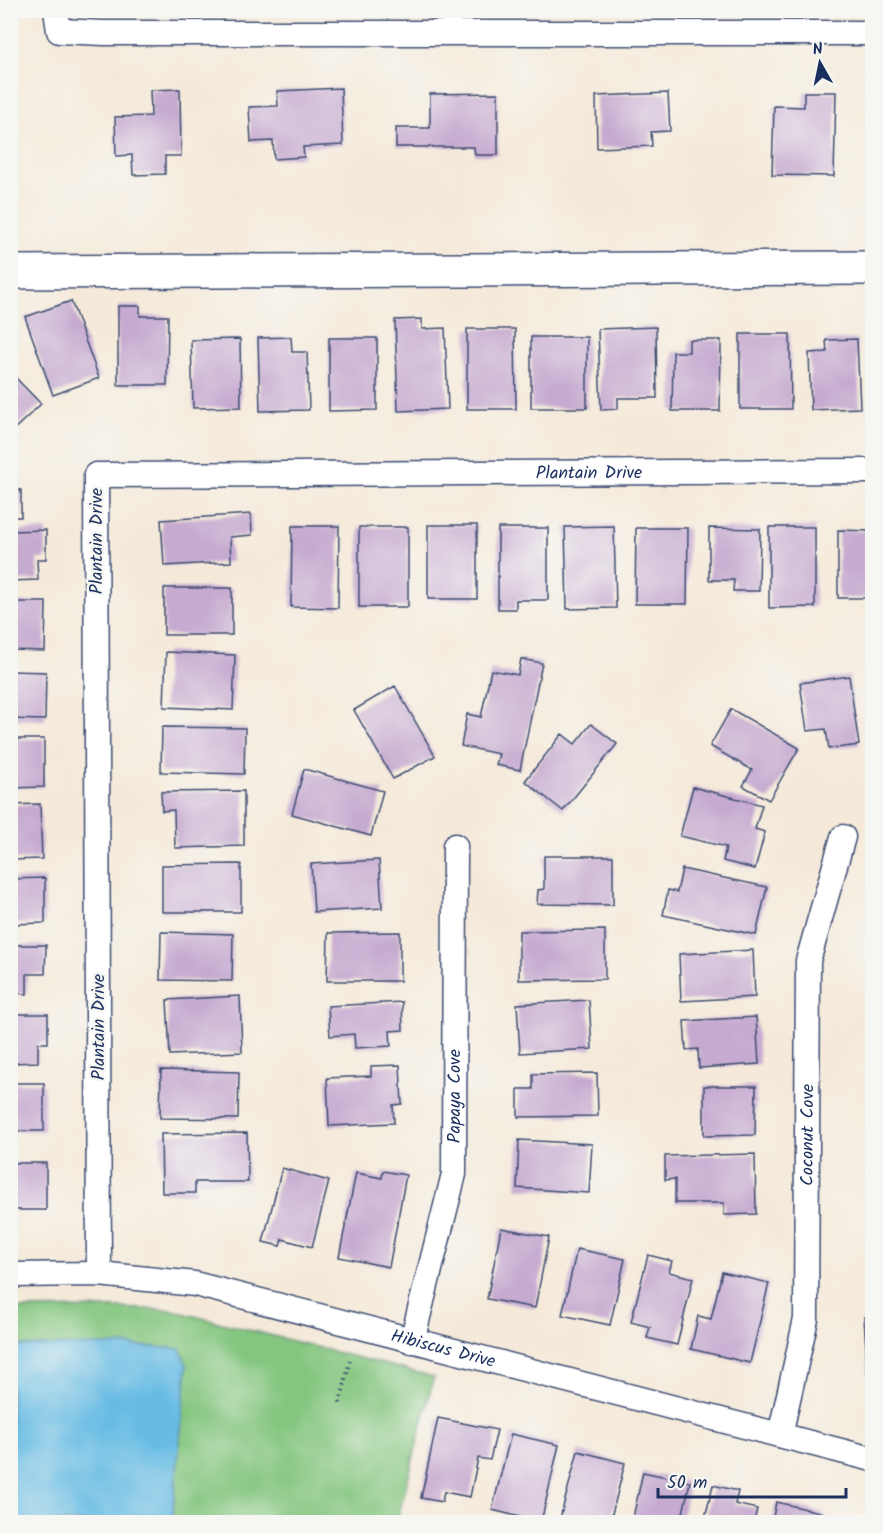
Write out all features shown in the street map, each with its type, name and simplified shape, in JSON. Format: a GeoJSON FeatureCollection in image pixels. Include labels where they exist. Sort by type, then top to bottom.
{"type":"FeatureCollection","features":[{"type":"Feature","properties":{"kind":"street"},"geometry":{"type":"LineString","coordinates":[[56,10],[59,31],[104,33],[873,33]]}},
{"type":"Feature","properties":{"kind":"street"},"geometry":{"type":"LineString","coordinates":[[10,272],[873,268]]}},
{"type":"Feature","properties":{"kind":"street","name":"Plantain Drive"},"geometry":{"type":"LineString","coordinates":[[99,1274],[96,475],[873,471]]}},
{"type":"Feature","properties":{"kind":"street","name":"Coconut Cove"},"geometry":{"type":"LineString","coordinates":[[780,1435],[806,1319],[808,961],[843,837]]}},
{"type":"Feature","properties":{"kind":"street","name":"Papaya Cove"},"geometry":{"type":"LineString","coordinates":[[412,1341],[454,1173],[455,846]]}},
{"type":"Feature","properties":{"kind":"street","name":"Hibiscus Drive"},"geometry":{"type":"LineString","coordinates":[[10,1275],[99,1274],[195,1284],[873,1459]]}},
{"type":"Feature","properties":{"kind":"path"},"geometry":{"type":"LineString","coordinates":[[340,1403],[350,1361]]}},
{"type":"Feature","properties":{"kind":"green space"},"geometry":{"type":"Polygon","coordinates":[[[10,1309],[171,1310],[434,1377],[397,1522],[11,1522],[10,1309]]]}},
{"type":"Feature","properties":{"kind":"water"},"geometry":{"type":"Polygon","coordinates":[[[125,1345],[180,1349],[187,1366],[172,1522],[11,1522],[11,1346],[125,1345]]]}},
{"type":"Feature","properties":{"kind":"building"},"geometry":{"type":"Polygon","coordinates":[[[341,88],[343,145],[303,147],[304,157],[274,159],[273,141],[251,142],[249,107],[278,106],[277,91],[341,88]]]}},
{"type":"Feature","properties":{"kind":"building"},"geometry":{"type":"Polygon","coordinates":[[[180,89],[181,156],[165,156],[165,174],[133,175],[132,155],[116,156],[115,117],[151,116],[150,90],[180,89]]]}},
{"type":"Feature","properties":{"kind":"building"},"geometry":{"type":"Polygon","coordinates":[[[804,92],[836,92],[834,176],[772,175],[774,106],[804,107],[804,92]]]}},
{"type":"Feature","properties":{"kind":"building"},"geometry":{"type":"Polygon","coordinates":[[[498,93],[498,155],[475,155],[474,147],[396,147],[396,128],[430,128],[430,94],[498,93]]]}},
{"type":"Feature","properties":{"kind":"building"},"geometry":{"type":"Polygon","coordinates":[[[668,93],[670,131],[651,132],[652,146],[597,148],[596,96],[668,93]]]}},
{"type":"Feature","properties":{"kind":"building"},"geometry":{"type":"Polygon","coordinates":[[[71,301],[99,378],[53,395],[25,317],[71,301]]]}},
{"type":"Feature","properties":{"kind":"building"},"geometry":{"type":"Polygon","coordinates":[[[118,306],[140,306],[140,316],[168,316],[167,385],[118,385],[118,306]]]}},
{"type":"Feature","properties":{"kind":"building"},"geometry":{"type":"Polygon","coordinates":[[[422,319],[422,329],[445,328],[448,409],[398,411],[395,320],[422,319]]]}},
{"type":"Feature","properties":{"kind":"building"},"geometry":{"type":"Polygon","coordinates":[[[656,327],[657,398],[618,398],[618,409],[601,410],[598,329],[656,327]]]}},
{"type":"Feature","properties":{"kind":"building"},"geometry":{"type":"Polygon","coordinates":[[[467,329],[515,329],[516,409],[467,409],[467,329]]]}},
{"type":"Feature","properties":{"kind":"building"},"geometry":{"type":"Polygon","coordinates":[[[740,334],[790,334],[791,409],[740,409],[740,334]]]}},
{"type":"Feature","properties":{"kind":"building"},"geometry":{"type":"Polygon","coordinates":[[[291,337],[292,352],[307,352],[309,410],[260,411],[258,338],[291,337]]]}},
{"type":"Feature","properties":{"kind":"building"},"geometry":{"type":"Polygon","coordinates":[[[531,337],[587,337],[587,408],[531,408],[531,337]]]}},
{"type":"Feature","properties":{"kind":"building"},"geometry":{"type":"Polygon","coordinates":[[[329,338],[377,338],[377,410],[329,411],[329,338]]]}},
{"type":"Feature","properties":{"kind":"building"},"geometry":{"type":"Polygon","coordinates":[[[240,339],[241,407],[193,408],[191,340],[240,339]]]}},
{"type":"Feature","properties":{"kind":"building"},"geometry":{"type":"Polygon","coordinates":[[[857,339],[860,408],[811,410],[809,353],[827,352],[826,340],[857,339]]]}},
{"type":"Feature","properties":{"kind":"building"},"geometry":{"type":"Polygon","coordinates":[[[689,340],[721,340],[720,411],[672,411],[673,352],[689,352],[689,340]]]}},
{"type":"Feature","properties":{"kind":"building"},"geometry":{"type":"Polygon","coordinates":[[[10,372],[41,404],[10,433],[10,372]]]}},
{"type":"Feature","properties":{"kind":"building"},"geometry":{"type":"Polygon","coordinates":[[[10,485],[13,485],[13,490],[21,490],[21,517],[10,517],[10,485]]]}},
{"type":"Feature","properties":{"kind":"building"},"geometry":{"type":"Polygon","coordinates":[[[251,514],[252,535],[230,537],[231,562],[164,566],[161,520],[251,514]]]}},
{"type":"Feature","properties":{"kind":"building"},"geometry":{"type":"Polygon","coordinates":[[[428,525],[477,525],[477,599],[428,599],[428,525]]]}},
{"type":"Feature","properties":{"kind":"building"},"geometry":{"type":"Polygon","coordinates":[[[292,526],[339,526],[338,608],[291,607],[292,526]]]}},
{"type":"Feature","properties":{"kind":"building"},"geometry":{"type":"Polygon","coordinates":[[[614,526],[616,608],[567,609],[565,527],[614,526]]]}},
{"type":"Feature","properties":{"kind":"building"},"geometry":{"type":"Polygon","coordinates":[[[359,527],[408,527],[408,607],[359,607],[359,527]]]}},
{"type":"Feature","properties":{"kind":"building"},"geometry":{"type":"Polygon","coordinates":[[[769,527],[815,527],[815,607],[769,608],[769,527]]]}},
{"type":"Feature","properties":{"kind":"building"},"geometry":{"type":"Polygon","coordinates":[[[498,528],[548,528],[548,600],[516,600],[516,609],[498,609],[498,528]]]}},
{"type":"Feature","properties":{"kind":"building"},"geometry":{"type":"Polygon","coordinates":[[[636,528],[688,528],[687,604],[635,604],[636,528]]]}},
{"type":"Feature","properties":{"kind":"building"},"geometry":{"type":"Polygon","coordinates":[[[709,528],[760,529],[759,591],[733,591],[734,580],[709,580],[709,528]]]}},
{"type":"Feature","properties":{"kind":"building"},"geometry":{"type":"Polygon","coordinates":[[[46,530],[46,559],[37,559],[38,580],[10,581],[10,531],[46,530]]]}},
{"type":"Feature","properties":{"kind":"building"},"geometry":{"type":"Polygon","coordinates":[[[838,530],[872,531],[872,598],[838,598],[838,530]]]}},
{"type":"Feature","properties":{"kind":"building"},"geometry":{"type":"Polygon","coordinates":[[[164,588],[232,588],[232,635],[164,635],[164,588]]]}},
{"type":"Feature","properties":{"kind":"building"},"geometry":{"type":"Polygon","coordinates":[[[10,602],[46,602],[45,651],[10,650],[10,602]]]}},
{"type":"Feature","properties":{"kind":"building"},"geometry":{"type":"Polygon","coordinates":[[[166,652],[235,655],[233,710],[164,707],[166,652]]]}},
{"type":"Feature","properties":{"kind":"building"},"geometry":{"type":"Polygon","coordinates":[[[521,659],[542,663],[520,770],[496,765],[499,754],[461,746],[467,714],[481,717],[491,670],[518,675],[521,659]]]}},
{"type":"Feature","properties":{"kind":"building"},"geometry":{"type":"Polygon","coordinates":[[[10,671],[46,672],[45,720],[10,719],[10,671]]]}},
{"type":"Feature","properties":{"kind":"building"},"geometry":{"type":"Polygon","coordinates":[[[849,676],[859,745],[829,749],[826,729],[807,731],[800,683],[849,676]]]}},
{"type":"Feature","properties":{"kind":"building"},"geometry":{"type":"Polygon","coordinates":[[[395,686],[435,756],[393,779],[354,710],[395,686]]]}},
{"type":"Feature","properties":{"kind":"building"},"geometry":{"type":"Polygon","coordinates":[[[731,709],[799,748],[769,800],[743,786],[752,770],[710,746],[731,709]]]}},
{"type":"Feature","properties":{"kind":"building"},"geometry":{"type":"Polygon","coordinates":[[[591,724],[617,744],[563,811],[525,781],[562,734],[575,744],[591,724]]]}},
{"type":"Feature","properties":{"kind":"building"},"geometry":{"type":"Polygon","coordinates":[[[162,727],[245,728],[244,774],[161,772],[162,727]]]}},
{"type":"Feature","properties":{"kind":"building"},"geometry":{"type":"Polygon","coordinates":[[[10,739],[44,739],[44,787],[10,788],[10,739]]]}},
{"type":"Feature","properties":{"kind":"building"},"geometry":{"type":"Polygon","coordinates":[[[304,769],[383,791],[371,836],[292,814],[304,769]]]}},
{"type":"Feature","properties":{"kind":"building"},"geometry":{"type":"Polygon","coordinates":[[[693,787],[762,805],[755,829],[765,832],[755,869],[723,861],[726,847],[680,836],[693,787]]]}},
{"type":"Feature","properties":{"kind":"building"},"geometry":{"type":"Polygon","coordinates":[[[244,791],[244,846],[175,848],[174,810],[162,811],[161,792],[244,791]]]}},
{"type":"Feature","properties":{"kind":"building"},"geometry":{"type":"Polygon","coordinates":[[[40,804],[42,859],[10,860],[10,805],[40,804]]]}},
{"type":"Feature","properties":{"kind":"building"},"geometry":{"type":"Polygon","coordinates":[[[544,856],[613,856],[613,905],[537,904],[538,890],[544,889],[544,856]]]}},
{"type":"Feature","properties":{"kind":"building"},"geometry":{"type":"Polygon","coordinates":[[[379,860],[382,908],[314,912],[311,864],[379,860]]]}},
{"type":"Feature","properties":{"kind":"building"},"geometry":{"type":"Polygon","coordinates":[[[241,864],[241,912],[162,912],[162,865],[241,864]]]}},
{"type":"Feature","properties":{"kind":"building"},"geometry":{"type":"Polygon","coordinates":[[[682,869],[767,887],[756,935],[663,915],[668,890],[677,892],[682,869]]]}},
{"type":"Feature","properties":{"kind":"building"},"geometry":{"type":"Polygon","coordinates":[[[45,878],[45,923],[10,924],[10,879],[45,878]]]}},
{"type":"Feature","properties":{"kind":"building"},"geometry":{"type":"Polygon","coordinates":[[[605,930],[605,979],[519,980],[519,931],[605,930]]]}},
{"type":"Feature","properties":{"kind":"building"},"geometry":{"type":"Polygon","coordinates":[[[161,932],[233,934],[232,981],[160,980],[161,932]]]}},
{"type":"Feature","properties":{"kind":"building"},"geometry":{"type":"Polygon","coordinates":[[[400,932],[400,981],[327,981],[328,933],[400,932]]]}},
{"type":"Feature","properties":{"kind":"building"},"geometry":{"type":"Polygon","coordinates":[[[10,945],[46,945],[45,974],[27,974],[27,994],[10,993],[10,945]]]}},
{"type":"Feature","properties":{"kind":"building"},"geometry":{"type":"Polygon","coordinates":[[[753,950],[755,997],[681,1001],[679,954],[753,950]]]}},
{"type":"Feature","properties":{"kind":"building"},"geometry":{"type":"Polygon","coordinates":[[[240,996],[242,1052],[170,1055],[167,1000],[240,996]]]}},
{"type":"Feature","properties":{"kind":"building"},"geometry":{"type":"Polygon","coordinates":[[[589,1000],[592,1049],[520,1053],[517,1004],[589,1000]]]}},
{"type":"Feature","properties":{"kind":"building"},"geometry":{"type":"Polygon","coordinates":[[[402,1002],[403,1030],[390,1031],[391,1046],[355,1048],[354,1034],[330,1036],[328,1006],[402,1002]]]}},
{"type":"Feature","properties":{"kind":"building"},"geometry":{"type":"Polygon","coordinates":[[[10,1014],[48,1014],[48,1043],[38,1043],[38,1062],[10,1063],[10,1014]]]}},
{"type":"Feature","properties":{"kind":"building"},"geometry":{"type":"Polygon","coordinates":[[[756,1017],[759,1064],[699,1068],[698,1049],[686,1050],[684,1021],[756,1017]]]}},
{"type":"Feature","properties":{"kind":"building"},"geometry":{"type":"Polygon","coordinates":[[[400,1065],[402,1104],[393,1105],[394,1123],[329,1126],[327,1078],[371,1076],[371,1066],[400,1065]]]}},
{"type":"Feature","properties":{"kind":"building"},"geometry":{"type":"Polygon","coordinates":[[[161,1070],[239,1072],[238,1119],[160,1118],[161,1070]]]}},
{"type":"Feature","properties":{"kind":"building"},"geometry":{"type":"Polygon","coordinates":[[[597,1073],[598,1116],[518,1117],[518,1089],[533,1089],[533,1074],[597,1073]]]}},
{"type":"Feature","properties":{"kind":"building"},"geometry":{"type":"Polygon","coordinates":[[[10,1083],[44,1083],[44,1131],[10,1131],[10,1083]]]}},
{"type":"Feature","properties":{"kind":"building"},"geometry":{"type":"Polygon","coordinates":[[[704,1086],[756,1086],[755,1135],[704,1136],[704,1086]]]}},
{"type":"Feature","properties":{"kind":"building"},"geometry":{"type":"Polygon","coordinates":[[[247,1133],[248,1182],[195,1182],[195,1193],[162,1193],[161,1134],[247,1133]]]}},
{"type":"Feature","properties":{"kind":"building"},"geometry":{"type":"Polygon","coordinates":[[[519,1140],[592,1144],[589,1193],[517,1188],[519,1140]]]}},
{"type":"Feature","properties":{"kind":"building"},"geometry":{"type":"Polygon","coordinates":[[[755,1154],[756,1214],[724,1215],[724,1203],[675,1203],[675,1179],[665,1180],[665,1156],[755,1154]]]}},
{"type":"Feature","properties":{"kind":"building"},"geometry":{"type":"Polygon","coordinates":[[[10,1163],[46,1163],[46,1210],[10,1210],[10,1163]]]}},
{"type":"Feature","properties":{"kind":"building"},"geometry":{"type":"Polygon","coordinates":[[[282,1168],[329,1181],[312,1247],[282,1239],[280,1246],[263,1242],[282,1168]]]}},
{"type":"Feature","properties":{"kind":"building"},"geometry":{"type":"Polygon","coordinates":[[[383,1171],[406,1175],[389,1267],[339,1257],[356,1173],[382,1178],[383,1171]]]}},
{"type":"Feature","properties":{"kind":"building"},"geometry":{"type":"Polygon","coordinates":[[[501,1228],[549,1237],[535,1308],[487,1299],[501,1228]]]}},
{"type":"Feature","properties":{"kind":"building"},"geometry":{"type":"Polygon","coordinates":[[[577,1249],[625,1259],[610,1325],[562,1315],[577,1249]]]}},
{"type":"Feature","properties":{"kind":"building"},"geometry":{"type":"Polygon","coordinates":[[[648,1255],[672,1261],[669,1272],[693,1278],[677,1345],[647,1338],[650,1327],[631,1322],[648,1255]]]}},
{"type":"Feature","properties":{"kind":"building"},"geometry":{"type":"Polygon","coordinates":[[[722,1272],[769,1283],[750,1363],[691,1349],[698,1316],[711,1319],[722,1272]]]}},
{"type":"Feature","properties":{"kind":"building"},"geometry":{"type":"Polygon","coordinates":[[[864,1317],[872,1317],[872,1396],[869,1397],[864,1317]]]}},
{"type":"Feature","properties":{"kind":"building"},"geometry":{"type":"Polygon","coordinates":[[[438,1418],[497,1430],[490,1460],[478,1458],[470,1497],[444,1492],[442,1502],[421,1498],[438,1418]]]}},
{"type":"Feature","properties":{"kind":"building"},"geometry":{"type":"Polygon","coordinates":[[[511,1434],[559,1445],[541,1522],[492,1510],[511,1434]]]}},
{"type":"Feature","properties":{"kind":"building"},"geometry":{"type":"Polygon","coordinates":[[[578,1451],[625,1463],[610,1522],[559,1522],[578,1451]]]}},
{"type":"Feature","properties":{"kind":"building"},"geometry":{"type":"Polygon","coordinates":[[[643,1472],[690,1482],[681,1522],[632,1522],[643,1472]]]}},
{"type":"Feature","properties":{"kind":"building"},"geometry":{"type":"Polygon","coordinates":[[[713,1485],[738,1491],[735,1504],[757,1509],[754,1522],[704,1522],[713,1485]]]}},
{"type":"Feature","properties":{"kind":"building"},"geometry":{"type":"Polygon","coordinates":[[[776,1502],[824,1513],[822,1522],[772,1522],[776,1502]]]}}]}
